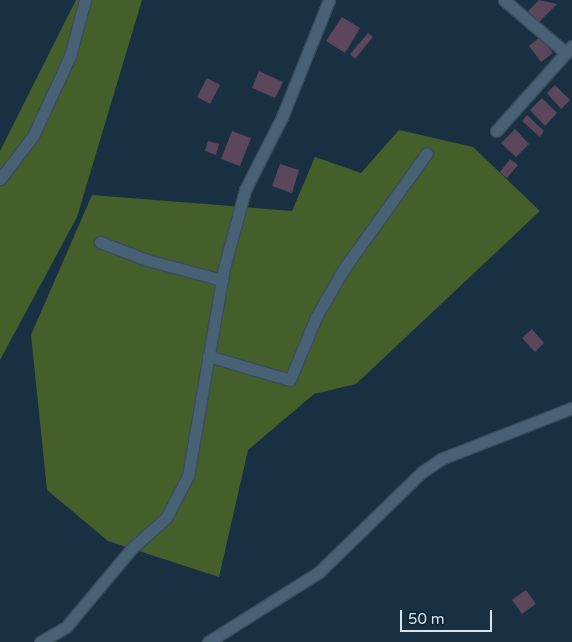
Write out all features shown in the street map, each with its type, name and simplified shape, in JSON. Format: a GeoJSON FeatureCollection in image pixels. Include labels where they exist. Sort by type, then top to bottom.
{"type":"FeatureCollection","features":[{"type":"Feature","properties":{"kind":"street"},"geometry":{"type":"LineString","coordinates":[[0,179],[33,136],[70,56],[85,0]]}},
{"type":"Feature","properties":{"kind":"street"},"geometry":{"type":"LineString","coordinates":[[40,642],[66,627],[132,548],[166,518],[188,476],[222,280],[244,190],[286,109],[329,0]]}},
{"type":"Feature","properties":{"kind":"street"},"geometry":{"type":"LineString","coordinates":[[496,131],[569,50],[504,0]]}},
{"type":"Feature","properties":{"kind":"street"},"geometry":{"type":"LineString","coordinates":[[208,356],[290,380],[316,317],[345,267],[428,154]]}},
{"type":"Feature","properties":{"kind":"street"},"geometry":{"type":"LineString","coordinates":[[100,242],[147,260],[222,280]]}},
{"type":"Feature","properties":{"kind":"street"},"geometry":{"type":"LineString","coordinates":[[208,642],[320,572],[422,472],[441,459],[572,408]]}},
{"type":"Feature","properties":{"kind":"green space"},"geometry":{"type":"Polygon","coordinates":[[[76,0],[142,0],[77,217],[0,360],[0,151],[76,0]]]}},
{"type":"Feature","properties":{"kind":"green space"},"geometry":{"type":"Polygon","coordinates":[[[399,130],[473,147],[540,211],[356,384],[314,394],[248,450],[219,577],[108,541],[47,490],[31,335],[92,195],[292,211],[315,157],[361,173],[399,130]]]}},
{"type":"Feature","properties":{"kind":"building"},"geometry":{"type":"Polygon","coordinates":[[[539,0],[557,4],[539,22],[528,11],[539,0]]]}},
{"type":"Feature","properties":{"kind":"building"},"geometry":{"type":"Polygon","coordinates":[[[342,17],[360,28],[345,53],[326,41],[342,17]]]}},
{"type":"Feature","properties":{"kind":"building"},"geometry":{"type":"Polygon","coordinates":[[[368,33],[373,37],[355,59],[350,54],[368,33]]]}},
{"type":"Feature","properties":{"kind":"building"},"geometry":{"type":"Polygon","coordinates":[[[540,37],[553,53],[541,62],[529,46],[540,37]]]}},
{"type":"Feature","properties":{"kind":"building"},"geometry":{"type":"Polygon","coordinates":[[[259,71],[283,82],[275,98],[252,88],[259,71]]]}},
{"type":"Feature","properties":{"kind":"building"},"geometry":{"type":"Polygon","coordinates":[[[207,78],[220,85],[210,104],[197,97],[207,78]]]}},
{"type":"Feature","properties":{"kind":"building"},"geometry":{"type":"Polygon","coordinates":[[[555,85],[570,100],[561,109],[547,93],[555,85]]]}},
{"type":"Feature","properties":{"kind":"building"},"geometry":{"type":"Polygon","coordinates":[[[542,98],[557,113],[545,126],[530,110],[542,98]]]}},
{"type":"Feature","properties":{"kind":"building"},"geometry":{"type":"Polygon","coordinates":[[[527,115],[544,131],[540,137],[522,121],[527,115]]]}},
{"type":"Feature","properties":{"kind":"building"},"geometry":{"type":"Polygon","coordinates":[[[515,129],[529,144],[516,157],[501,143],[515,129]]]}},
{"type":"Feature","properties":{"kind":"building"},"geometry":{"type":"Polygon","coordinates":[[[232,131],[251,138],[240,166],[221,159],[232,131]]]}},
{"type":"Feature","properties":{"kind":"building"},"geometry":{"type":"Polygon","coordinates":[[[208,141],[219,144],[216,155],[205,151],[208,141]]]}},
{"type":"Feature","properties":{"kind":"building"},"geometry":{"type":"Polygon","coordinates":[[[510,159],[518,165],[507,178],[500,172],[510,159]]]}},
{"type":"Feature","properties":{"kind":"building"},"geometry":{"type":"Polygon","coordinates":[[[280,164],[299,170],[292,193],[272,186],[280,164]]]}},
{"type":"Feature","properties":{"kind":"building"},"geometry":{"type":"Polygon","coordinates":[[[532,329],[544,343],[535,352],[522,338],[532,329]]]}},
{"type":"Feature","properties":{"kind":"building"},"geometry":{"type":"Polygon","coordinates":[[[526,590],[536,604],[522,614],[512,600],[526,590]]]}}]}
